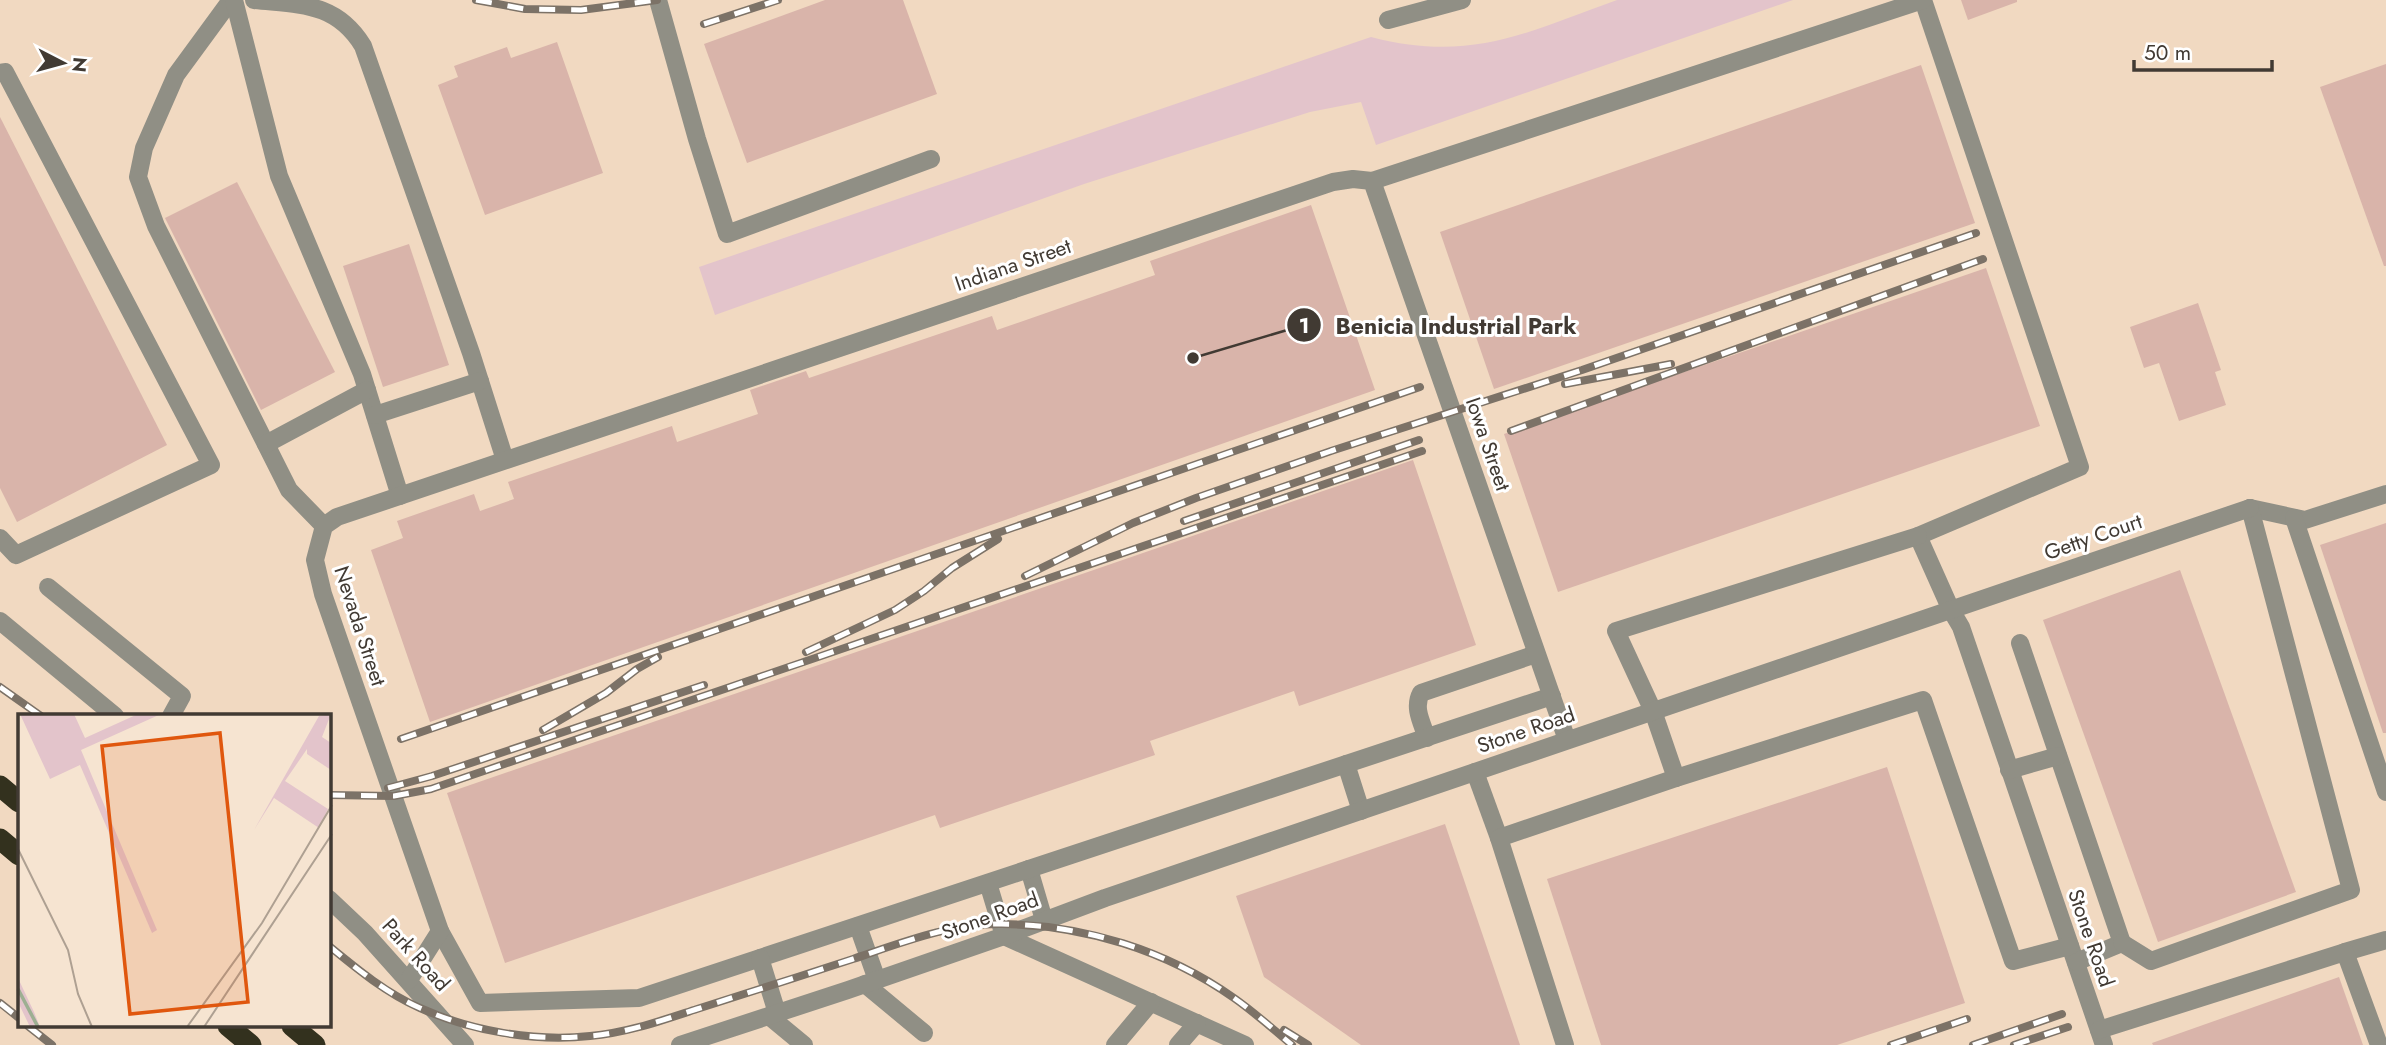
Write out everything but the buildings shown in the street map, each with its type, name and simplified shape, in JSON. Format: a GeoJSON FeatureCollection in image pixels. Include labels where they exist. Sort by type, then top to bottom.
{"type":"FeatureCollection","features":[{"type":"Feature","properties":{"kind":"highway"},"geometry":{"type":"LineString","coordinates":[[0,786],[18,801]]}},
{"type":"Feature","properties":{"kind":"highway"},"geometry":{"type":"LineString","coordinates":[[0,839],[18,854]]}},
{"type":"Feature","properties":{"kind":"highway"},"geometry":{"type":"LineString","coordinates":[[230,1028],[251,1045]]}},
{"type":"Feature","properties":{"kind":"highway"},"geometry":{"type":"LineString","coordinates":[[294,1028],[315,1045]]}},
{"type":"Feature","properties":{"kind":"street"},"geometry":{"type":"LineString","coordinates":[[232,0],[279,176],[367,390],[400,496]]}},
{"type":"Feature","properties":{"kind":"street"},"geometry":{"type":"LineString","coordinates":[[232,0],[176,75],[144,148],[138,177],[156,226],[289,490],[324,526],[337,517],[505,460],[480,380],[363,46],[346,23],[329,12],[310,6],[254,0]]}},
{"type":"Feature","properties":{"kind":"street"},"geometry":{"type":"LineString","coordinates":[[658,0],[727,234],[931,159]]}},
{"type":"Feature","properties":{"kind":"street"},"geometry":{"type":"LineString","coordinates":[[1388,20],[1462,0]]}},
{"type":"Feature","properties":{"kind":"street"},"geometry":{"type":"LineString","coordinates":[[1373,181],[1923,0],[2080,467],[1918,536],[1616,631],[1653,711],[1676,778]]}},
{"type":"Feature","properties":{"kind":"street"},"geometry":{"type":"LineString","coordinates":[[0,73],[5,72],[211,465],[16,555],[0,538]]}},
{"type":"Feature","properties":{"kind":"street","name":"Indiana Street"},"geometry":{"type":"LineString","coordinates":[[505,460],[1332,182],[1353,179],[1373,181]]}},
{"type":"Feature","properties":{"kind":"street","name":"Iowa Street"},"geometry":{"type":"LineString","coordinates":[[1373,181],[1567,740]]}},
{"type":"Feature","properties":{"kind":"street"},"geometry":{"type":"LineString","coordinates":[[375,415],[480,380]]}},
{"type":"Feature","properties":{"kind":"street"},"geometry":{"type":"LineString","coordinates":[[266,444],[367,390]]}},
{"type":"Feature","properties":{"kind":"street"},"geometry":{"type":"LineString","coordinates":[[2020,643],[2122,943],[2151,961],[2351,890],[2250,508],[2305,520],[2386,494]]}},
{"type":"Feature","properties":{"kind":"street","name":"Getty Court"},"geometry":{"type":"LineString","coordinates":[[1951,610],[2250,508]]}},
{"type":"Feature","properties":{"kind":"street"},"geometry":{"type":"LineString","coordinates":[[2294,518],[2386,792]]}},
{"type":"Feature","properties":{"kind":"street","name":"Nevada Street"},"geometry":{"type":"LineString","coordinates":[[324,526],[315,560],[323,594],[440,931],[480,1003],[639,998],[760,958]]}},
{"type":"Feature","properties":{"kind":"street"},"geometry":{"type":"LineString","coordinates":[[1918,536],[1951,610]]}},
{"type":"Feature","properties":{"kind":"street"},"geometry":{"type":"LineString","coordinates":[[48,587],[182,696],[172,714]]}},
{"type":"Feature","properties":{"kind":"street","name":"Stone Road"},"geometry":{"type":"LineString","coordinates":[[680,1045],[708,1041],[773,1014],[1044,920],[1951,610],[1961,627],[2101,1038]]}},
{"type":"Feature","properties":{"kind":"street"},"geometry":{"type":"LineString","coordinates":[[0,621],[113,714]]}},
{"type":"Feature","properties":{"kind":"street"},"geometry":{"type":"LineString","coordinates":[[1427,738],[1416,708],[1421,693],[1536,654]]}},
{"type":"Feature","properties":{"kind":"street"},"geometry":{"type":"LineString","coordinates":[[804,1045],[773,1014],[760,958],[1552,696]]}},
{"type":"Feature","properties":{"kind":"street"},"geometry":{"type":"LineString","coordinates":[[1499,838],[1676,778],[1923,700],[2013,961],[2073,954],[2122,943]]}},
{"type":"Feature","properties":{"kind":"street"},"geometry":{"type":"LineString","coordinates":[[2010,770],[2058,756]]}},
{"type":"Feature","properties":{"kind":"street"},"geometry":{"type":"LineString","coordinates":[[1346,764],[1361,811]]}},
{"type":"Feature","properties":{"kind":"street"},"geometry":{"type":"LineString","coordinates":[[1475,772],[1499,838],[1565,1045]]}},
{"type":"Feature","properties":{"kind":"street"},"geometry":{"type":"LineString","coordinates":[[1029,869],[1044,920]]}},
{"type":"Feature","properties":{"kind":"street"},"geometry":{"type":"LineString","coordinates":[[988,883],[1004,936],[1245,1045]]}},
{"type":"Feature","properties":{"kind":"street","name":"Park Road"},"geometry":{"type":"LineString","coordinates":[[331,901],[365,933],[465,1045]]}},
{"type":"Feature","properties":{"kind":"street"},"geometry":{"type":"LineString","coordinates":[[858,926],[871,982],[924,1033]]}},
{"type":"Feature","properties":{"kind":"street"},"geometry":{"type":"LineString","coordinates":[[408,980],[440,931]]}},
{"type":"Feature","properties":{"kind":"street"},"geometry":{"type":"LineString","coordinates":[[2101,1038],[2386,940]]}},
{"type":"Feature","properties":{"kind":"street"},"geometry":{"type":"LineString","coordinates":[[2345,952],[2379,1045]]}},
{"type":"Feature","properties":{"kind":"street"},"geometry":{"type":"LineString","coordinates":[[1115,1045],[1151,1002]]}},
{"type":"Feature","properties":{"kind":"street"},"geometry":{"type":"LineString","coordinates":[[1178,1045],[1198,1023]]}},
{"type":"Feature","properties":{"kind":"shaded area"},"geometry":{"type":"Polygon","coordinates":[[[0,0],[2386,0],[2386,1045],[0,1045],[0,0]]]}},
{"type":"Feature","properties":{"kind":"shaded area"},"geometry":{"type":"Polygon","coordinates":[[[1617,0],[1793,0],[1376,145],[1361,102],[1310,112],[1084,184],[715,315],[699,267],[1371,37],[1439,47],[1497,41],[1617,0]]]}},
{"type":"Feature","properties":{"kind":"railway"},"geometry":{"type":"LineString","coordinates":[[476,0],[525,9],[581,10],[657,0]]}},
{"type":"Feature","properties":{"kind":"railway"},"geometry":{"type":"LineString","coordinates":[[704,24],[778,0]]}},
{"type":"Feature","properties":{"kind":"railway"},"geometry":{"type":"LineString","coordinates":[[1025,576],[1133,523],[1196,498],[1331,451],[1582,370],[1976,233]]}},
{"type":"Feature","properties":{"kind":"railway"},"geometry":{"type":"LineString","coordinates":[[1511,431],[1983,259]]}},
{"type":"Feature","properties":{"kind":"railway"},"geometry":{"type":"LineString","coordinates":[[1565,384],[1671,364]]}},
{"type":"Feature","properties":{"kind":"railway"},"geometry":{"type":"LineString","coordinates":[[401,739],[1420,387]]}},
{"type":"Feature","properties":{"kind":"railway"},"geometry":{"type":"LineString","coordinates":[[1184,521],[1419,440]]}},
{"type":"Feature","properties":{"kind":"railway"},"geometry":{"type":"LineString","coordinates":[[331,795],[394,796],[431,789],[1422,451]]}},
{"type":"Feature","properties":{"kind":"railway"},"geometry":{"type":"LineString","coordinates":[[806,652],[895,610],[952,568],[998,539]]}},
{"type":"Feature","properties":{"kind":"railway"},"geometry":{"type":"LineString","coordinates":[[543,730],[606,693],[658,657]]}},
{"type":"Feature","properties":{"kind":"railway"},"geometry":{"type":"LineString","coordinates":[[388,788],[432,776],[704,685]]}},
{"type":"Feature","properties":{"kind":"railway"},"geometry":{"type":"LineString","coordinates":[[0,687],[38,714]]}},
{"type":"Feature","properties":{"kind":"railway"},"geometry":{"type":"LineString","coordinates":[[331,948],[384,988],[407,1002],[440,1016],[503,1033],[569,1037],[645,1026],[945,930],[983,925],[1033,925],[1094,935],[1123,943],[1181,966],[1234,998],[1292,1045]]}},
{"type":"Feature","properties":{"kind":"railway"},"geometry":{"type":"LineString","coordinates":[[0,1003],[18,1017]]}},
{"type":"Feature","properties":{"kind":"railway"},"geometry":{"type":"LineString","coordinates":[[1973,1045],[2062,1014]]}},
{"type":"Feature","properties":{"kind":"railway"},"geometry":{"type":"LineString","coordinates":[[1891,1045],[1967,1019]]}},
{"type":"Feature","properties":{"kind":"railway"},"geometry":{"type":"LineString","coordinates":[[2014,1045],[2068,1027]]}},
{"type":"Feature","properties":{"kind":"railway"},"geometry":{"type":"LineString","coordinates":[[31,1028],[52,1045]]}},
{"type":"Feature","properties":{"kind":"railway"},"geometry":{"type":"LineString","coordinates":[[1284,1030],[1308,1045]]}},
{"type":"Feature","properties":{"kind":"place","name":"Benicia Industrial Park"},"geometry":{"type":"Point","coordinates":[1193,358]}}]}
